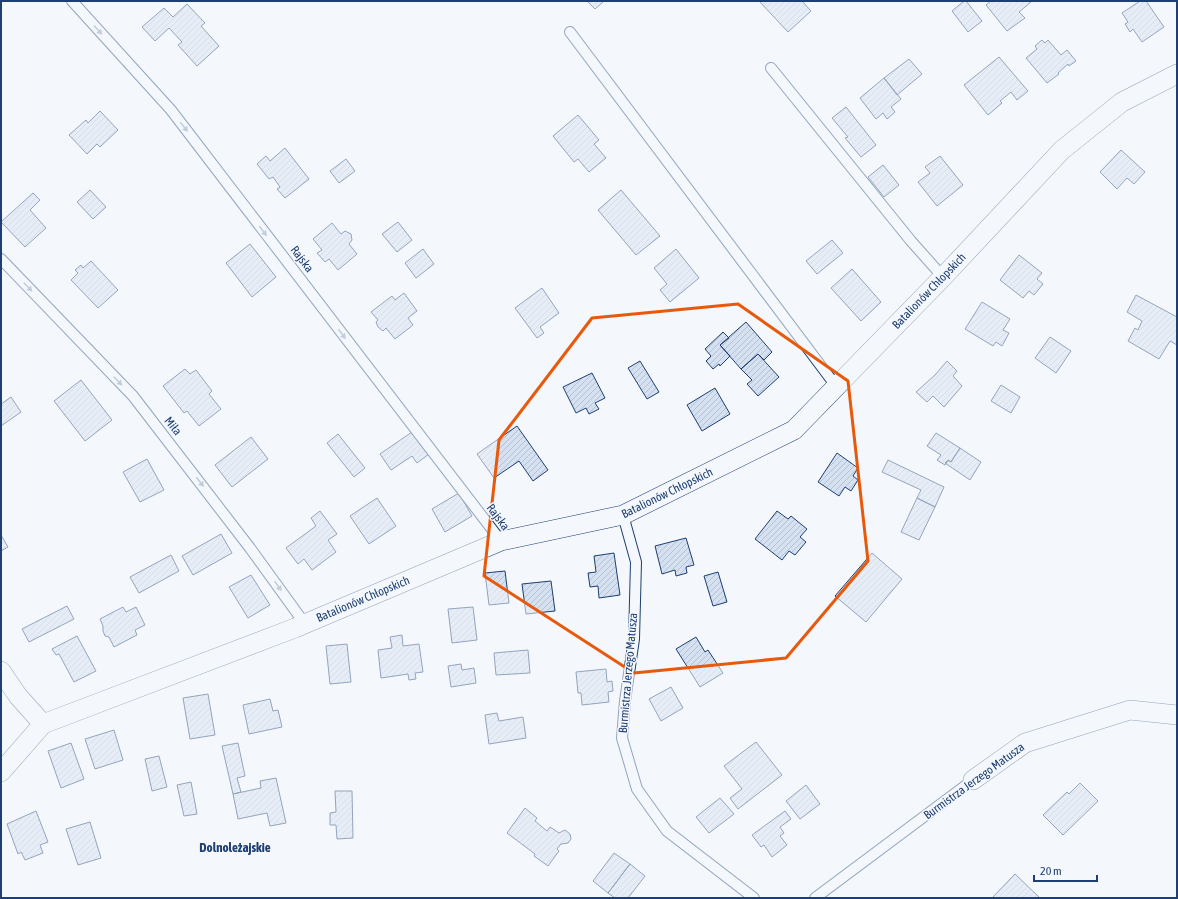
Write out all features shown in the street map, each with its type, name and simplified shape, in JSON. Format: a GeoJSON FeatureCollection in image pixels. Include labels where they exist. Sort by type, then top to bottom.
{"type":"FeatureCollection","features":[{"type":"Feature","properties":{"kind":"street","name":"Batalionów Chłopskich"},"geometry":{"type":"LineString","coordinates":[[43,724],[305,624],[501,541],[623,515],[794,430],[943,277],[1062,150],[1122,102],[1177,74]]}},
{"type":"Feature","properties":{"kind":"street"},"geometry":{"type":"LineString","coordinates":[[1,671],[18,696],[43,724],[1,772]]}},
{"type":"Feature","properties":{"kind":"street","name":"Burmistrza Jerzego Matusza"},"geometry":{"type":"LineString","coordinates":[[973,780],[1025,743],[1130,710],[1177,715]]}},
{"type":"Feature","properties":{"kind":"lane","name":"Rajska"},"geometry":{"type":"LineString","coordinates":[[72,1],[171,110],[501,541]]}},
{"type":"Feature","properties":{"kind":"lane"},"geometry":{"type":"LineString","coordinates":[[570,32],[836,386]]}},
{"type":"Feature","properties":{"kind":"lane"},"geometry":{"type":"LineString","coordinates":[[771,68],[911,241],[943,277]]}},
{"type":"Feature","properties":{"kind":"lane","name":"Miła"},"geometry":{"type":"LineString","coordinates":[[1,259],[134,396],[250,548],[305,624]]}},
{"type":"Feature","properties":{"kind":"lane","name":"Burmistrza Jerzego Matusza"},"geometry":{"type":"LineString","coordinates":[[623,515],[636,562],[634,639],[625,701],[622,738],[637,789],[667,831],[754,898]]}},
{"type":"Feature","properties":{"kind":"lane","name":"Burmistrza Jerzego Matusza"},"geometry":{"type":"LineString","coordinates":[[815,898],[973,780]]}},
{"type":"Feature","properties":{"kind":"highlighted area"},"geometry":{"type":"Polygon","coordinates":[[[738,304],[848,381],[868,561],[786,658],[634,673],[484,576],[499,440],[592,318],[738,304]]]}},
{"type":"Feature","properties":{"kind":"building"},"geometry":{"type":"Polygon","coordinates":[[[587,1],[604,1],[595,9],[587,1]]]}},
{"type":"Feature","properties":{"kind":"building"},"geometry":{"type":"Polygon","coordinates":[[[759,1],[802,1],[811,11],[788,32],[759,1]]]}},
{"type":"Feature","properties":{"kind":"building"},"geometry":{"type":"Polygon","coordinates":[[[966,1],[982,21],[968,32],[952,11],[966,1]]]}},
{"type":"Feature","properties":{"kind":"building"},"geometry":{"type":"Polygon","coordinates":[[[991,1],[1032,1],[1019,12],[1025,18],[1007,31],[986,5],[991,1]]]}},
{"type":"Feature","properties":{"kind":"building"},"geometry":{"type":"Polygon","coordinates":[[[1140,1],[1146,1],[1164,27],[1142,42],[1133,29],[1130,32],[1125,24],[1128,22],[1122,13],[1140,1]]]}},
{"type":"Feature","properties":{"kind":"building"},"geometry":{"type":"Polygon","coordinates":[[[187,4],[205,23],[201,26],[219,46],[197,66],[178,45],[182,42],[169,28],[155,41],[142,27],[164,8],[173,17],[187,4]]]}},
{"type":"Feature","properties":{"kind":"building"},"geometry":{"type":"Polygon","coordinates":[[[1042,40],[1045,43],[1048,40],[1061,55],[1067,50],[1076,61],[1069,66],[1068,64],[1058,73],[1059,74],[1047,83],[1026,58],[1037,49],[1035,46],[1042,40]]]}},
{"type":"Feature","properties":{"kind":"building"},"geometry":{"type":"Polygon","coordinates":[[[999,57],[1028,91],[1017,100],[1011,92],[1000,101],[1002,103],[988,115],[964,85],[999,57]]]}},
{"type":"Feature","properties":{"kind":"building"},"geometry":{"type":"Polygon","coordinates":[[[909,59],[922,74],[897,95],[884,78],[909,59]]]}},
{"type":"Feature","properties":{"kind":"building"},"geometry":{"type":"Polygon","coordinates":[[[884,78],[901,99],[891,107],[895,112],[887,119],[883,113],[876,119],[860,98],[884,78]]]}},
{"type":"Feature","properties":{"kind":"building"},"geometry":{"type":"Polygon","coordinates":[[[846,107],[876,145],[861,157],[845,138],[848,137],[832,118],[846,107]]]}},
{"type":"Feature","properties":{"kind":"building"},"geometry":{"type":"Polygon","coordinates":[[[100,111],[118,130],[100,147],[97,144],[87,154],[69,135],[86,120],[88,123],[100,111]]]}},
{"type":"Feature","properties":{"kind":"building"},"geometry":{"type":"Polygon","coordinates":[[[578,115],[599,140],[594,144],[606,158],[589,172],[578,159],[574,162],[553,136],[578,115]]]}},
{"type":"Feature","properties":{"kind":"building"},"geometry":{"type":"Polygon","coordinates":[[[285,148],[309,179],[285,198],[277,189],[280,187],[273,177],[269,179],[257,164],[266,156],[270,161],[285,148]]]}},
{"type":"Feature","properties":{"kind":"building"},"geometry":{"type":"Polygon","coordinates":[[[1121,150],[1145,172],[1134,184],[1127,178],[1117,189],[1100,172],[1121,150]]]}},
{"type":"Feature","properties":{"kind":"building"},"geometry":{"type":"Polygon","coordinates":[[[940,156],[963,185],[937,206],[918,182],[930,173],[925,167],[940,156]]]}},
{"type":"Feature","properties":{"kind":"building"},"geometry":{"type":"Polygon","coordinates":[[[346,159],[355,171],[339,183],[330,171],[346,159]]]}},
{"type":"Feature","properties":{"kind":"building"},"geometry":{"type":"Polygon","coordinates":[[[883,165],[899,185],[884,197],[868,177],[883,165]]]}},
{"type":"Feature","properties":{"kind":"building"},"geometry":{"type":"Polygon","coordinates":[[[90,190],[106,207],[93,219],[77,202],[90,190]]]}},
{"type":"Feature","properties":{"kind":"building"},"geometry":{"type":"Polygon","coordinates":[[[621,190],[660,236],[636,255],[598,210],[621,190]]]}},
{"type":"Feature","properties":{"kind":"building"},"geometry":{"type":"Polygon","coordinates":[[[33,193],[40,200],[30,210],[46,228],[25,247],[1,222],[33,193]]]}},
{"type":"Feature","properties":{"kind":"building"},"geometry":{"type":"Polygon","coordinates":[[[398,222],[412,240],[397,252],[382,234],[398,222]]]}},
{"type":"Feature","properties":{"kind":"building"},"geometry":{"type":"Polygon","coordinates":[[[332,223],[341,234],[345,231],[351,234],[352,240],[349,244],[357,254],[338,270],[329,259],[325,262],[317,253],[322,250],[313,239],[332,223]]]}},
{"type":"Feature","properties":{"kind":"building"},"geometry":{"type":"Polygon","coordinates":[[[832,240],[843,253],[817,274],[806,261],[832,240]]]}},
{"type":"Feature","properties":{"kind":"building"},"geometry":{"type":"Polygon","coordinates":[[[250,244],[276,277],[252,297],[226,263],[250,244]]]}},
{"type":"Feature","properties":{"kind":"building"},"geometry":{"type":"Polygon","coordinates":[[[423,249],[434,264],[416,278],[405,263],[423,249]]]}},
{"type":"Feature","properties":{"kind":"building"},"geometry":{"type":"Polygon","coordinates":[[[676,249],[699,278],[670,302],[660,290],[667,284],[654,268],[676,249]]]}},
{"type":"Feature","properties":{"kind":"building"},"geometry":{"type":"Polygon","coordinates":[[[1019,255],[1042,273],[1037,279],[1043,284],[1034,295],[1029,291],[1023,298],[1000,280],[1019,255]]]}},
{"type":"Feature","properties":{"kind":"building"},"geometry":{"type":"Polygon","coordinates":[[[91,261],[118,290],[98,308],[71,280],[78,273],[75,270],[81,265],[83,268],[91,261]]]}},
{"type":"Feature","properties":{"kind":"building"},"geometry":{"type":"Polygon","coordinates":[[[852,269],[881,302],[861,321],[831,288],[852,269]]]}},
{"type":"Feature","properties":{"kind":"building"},"geometry":{"type":"Polygon","coordinates":[[[542,288],[559,313],[540,327],[544,333],[537,338],[515,308],[542,288]]]}},
{"type":"Feature","properties":{"kind":"building"},"geometry":{"type":"Polygon","coordinates":[[[404,293],[417,311],[408,318],[413,325],[395,339],[386,328],[383,331],[378,327],[376,322],[378,320],[371,312],[392,296],[395,300],[404,293]]]}},
{"type":"Feature","properties":{"kind":"building"},"geometry":{"type":"Polygon","coordinates":[[[1136,295],[1177,317],[1177,345],[1170,341],[1159,359],[1128,341],[1135,328],[1138,330],[1142,321],[1127,312],[1136,295]]]}},
{"type":"Feature","properties":{"kind":"building"},"geometry":{"type":"Polygon","coordinates":[[[982,302],[1010,319],[1003,330],[1009,333],[1002,346],[996,342],[993,346],[965,329],[982,302]]]}},
{"type":"Feature","properties":{"kind":"building"},"geometry":{"type":"Polygon","coordinates":[[[746,322],[772,352],[764,360],[758,354],[741,369],[720,345],[746,322]]]}},
{"type":"Feature","properties":{"kind":"building"},"geometry":{"type":"Polygon","coordinates":[[[723,332],[729,338],[720,345],[730,356],[720,366],[719,364],[713,369],[706,361],[711,356],[705,349],[723,332]]]}},
{"type":"Feature","properties":{"kind":"building"},"geometry":{"type":"Polygon","coordinates":[[[1050,337],[1071,351],[1056,373],[1035,358],[1050,337]]]}},
{"type":"Feature","properties":{"kind":"building"},"geometry":{"type":"Polygon","coordinates":[[[758,354],[779,377],[758,396],[747,384],[752,380],[741,369],[758,354]]]}},
{"type":"Feature","properties":{"kind":"building"},"geometry":{"type":"Polygon","coordinates":[[[640,361],[659,392],[647,399],[628,368],[640,361]]]}},
{"type":"Feature","properties":{"kind":"building"},"geometry":{"type":"Polygon","coordinates":[[[947,361],[957,371],[953,376],[962,386],[944,407],[933,396],[927,402],[916,392],[935,375],[947,361]]]}},
{"type":"Feature","properties":{"kind":"building"},"geometry":{"type":"Polygon","coordinates":[[[185,369],[190,374],[196,370],[212,391],[209,394],[221,409],[199,426],[187,411],[184,413],[163,386],[185,369]]]}},
{"type":"Feature","properties":{"kind":"building"},"geometry":{"type":"Polygon","coordinates":[[[592,373],[605,398],[595,403],[599,409],[589,414],[586,408],[576,413],[563,387],[592,373]]]}},
{"type":"Feature","properties":{"kind":"building"},"geometry":{"type":"Polygon","coordinates":[[[81,380],[112,420],[85,441],[54,401],[81,380]]]}},
{"type":"Feature","properties":{"kind":"building"},"geometry":{"type":"Polygon","coordinates":[[[1001,385],[1020,397],[1011,413],[991,401],[1001,385]]]}},
{"type":"Feature","properties":{"kind":"building"},"geometry":{"type":"Polygon","coordinates":[[[715,388],[730,414],[702,431],[687,405],[715,388]]]}},
{"type":"Feature","properties":{"kind":"building"},"geometry":{"type":"Polygon","coordinates":[[[11,397],[21,412],[1,426],[1,404],[11,397]]]}},
{"type":"Feature","properties":{"kind":"building"},"geometry":{"type":"Polygon","coordinates":[[[517,426],[548,470],[533,481],[519,461],[494,478],[477,454],[517,426]]]}},
{"type":"Feature","properties":{"kind":"building"},"geometry":{"type":"Polygon","coordinates":[[[412,432],[429,454],[417,463],[412,456],[391,470],[380,454],[412,432]]]}},
{"type":"Feature","properties":{"kind":"building"},"geometry":{"type":"Polygon","coordinates":[[[936,433],[960,448],[951,462],[948,460],[945,465],[937,460],[941,455],[927,446],[936,433]]]}},
{"type":"Feature","properties":{"kind":"building"},"geometry":{"type":"Polygon","coordinates":[[[338,434],[365,468],[354,477],[327,443],[338,434]]]}},
{"type":"Feature","properties":{"kind":"building"},"geometry":{"type":"Polygon","coordinates":[[[251,437],[268,459],[232,487],[215,465],[251,437]]]}},
{"type":"Feature","properties":{"kind":"building"},"geometry":{"type":"Polygon","coordinates":[[[960,448],[981,462],[970,480],[945,463],[948,460],[951,462],[960,448]]]}},
{"type":"Feature","properties":{"kind":"building"},"geometry":{"type":"Polygon","coordinates":[[[837,453],[858,468],[853,476],[858,480],[851,491],[845,487],[839,496],[818,482],[837,453]]]}},
{"type":"Feature","properties":{"kind":"building"},"geometry":{"type":"Polygon","coordinates":[[[147,459],[164,490],[140,502],[123,472],[147,459]]]}},
{"type":"Feature","properties":{"kind":"building"},"geometry":{"type":"Polygon","coordinates":[[[888,460],[944,487],[935,507],[917,498],[921,490],[882,472],[888,460]]]}},
{"type":"Feature","properties":{"kind":"building"},"geometry":{"type":"Polygon","coordinates":[[[459,493],[472,516],[445,532],[432,509],[459,493]]]}},
{"type":"Feature","properties":{"kind":"building"},"geometry":{"type":"Polygon","coordinates":[[[377,498],[396,526],[369,544],[350,516],[377,498]]]}},
{"type":"Feature","properties":{"kind":"building"},"geometry":{"type":"Polygon","coordinates":[[[917,498],[935,507],[919,540],[901,532],[917,498]]]}},
{"type":"Feature","properties":{"kind":"building"},"geometry":{"type":"Polygon","coordinates":[[[320,511],[337,534],[328,540],[336,552],[312,570],[304,559],[298,564],[286,548],[316,526],[311,518],[320,511]]]}},
{"type":"Feature","properties":{"kind":"building"},"geometry":{"type":"Polygon","coordinates":[[[777,511],[788,519],[791,516],[807,529],[800,537],[806,542],[795,555],[789,551],[782,560],[755,539],[777,511]]]}},
{"type":"Feature","properties":{"kind":"building"},"geometry":{"type":"Polygon","coordinates":[[[221,534],[232,553],[193,575],[182,556],[221,534]]]}},
{"type":"Feature","properties":{"kind":"building"},"geometry":{"type":"Polygon","coordinates":[[[1,535],[8,547],[1,551],[1,535]]]}},
{"type":"Feature","properties":{"kind":"building"},"geometry":{"type":"Polygon","coordinates":[[[686,538],[694,565],[686,567],[687,573],[676,576],[675,570],[662,574],[655,546],[686,538]]]}},
{"type":"Feature","properties":{"kind":"building"},"geometry":{"type":"Polygon","coordinates":[[[614,553],[620,595],[599,598],[598,586],[590,587],[588,573],[596,572],[594,556],[614,553]]]}},
{"type":"Feature","properties":{"kind":"building"},"geometry":{"type":"Polygon","coordinates":[[[872,553],[902,579],[866,622],[835,596],[872,553]]]}},
{"type":"Feature","properties":{"kind":"building"},"geometry":{"type":"Polygon","coordinates":[[[171,555],[179,571],[139,593],[130,577],[171,555]]]}},
{"type":"Feature","properties":{"kind":"building"},"geometry":{"type":"Polygon","coordinates":[[[505,571],[509,603],[489,605],[485,573],[505,571]]]}},
{"type":"Feature","properties":{"kind":"building"},"geometry":{"type":"Polygon","coordinates":[[[718,572],[727,602],[713,606],[704,576],[718,572]]]}},
{"type":"Feature","properties":{"kind":"building"},"geometry":{"type":"Polygon","coordinates":[[[251,575],[270,605],[248,618],[229,587],[251,575]]]}},
{"type":"Feature","properties":{"kind":"building"},"geometry":{"type":"Polygon","coordinates":[[[551,581],[555,611],[526,614],[522,584],[551,581]]]}},
{"type":"Feature","properties":{"kind":"building"},"geometry":{"type":"Polygon","coordinates":[[[67,606],[74,619],[29,642],[22,629],[67,606]]]}},
{"type":"Feature","properties":{"kind":"building"},"geometry":{"type":"Polygon","coordinates":[[[123,607],[126,612],[136,607],[145,625],[135,630],[137,635],[114,647],[109,637],[105,636],[100,619],[123,607]]]}},
{"type":"Feature","properties":{"kind":"building"},"geometry":{"type":"Polygon","coordinates":[[[473,607],[477,640],[452,643],[448,609],[473,607]]]}},
{"type":"Feature","properties":{"kind":"building"},"geometry":{"type":"Polygon","coordinates":[[[402,635],[403,646],[419,644],[423,672],[415,673],[416,679],[409,680],[408,674],[381,678],[378,650],[392,648],[390,637],[402,635]]]}},
{"type":"Feature","properties":{"kind":"building"},"geometry":{"type":"Polygon","coordinates":[[[77,636],[96,671],[74,682],[59,654],[56,655],[52,649],[77,636]]]}},
{"type":"Feature","properties":{"kind":"building"},"geometry":{"type":"Polygon","coordinates":[[[696,637],[705,652],[708,650],[723,673],[700,687],[676,649],[696,637]]]}},
{"type":"Feature","properties":{"kind":"building"},"geometry":{"type":"Polygon","coordinates":[[[347,644],[351,682],[330,684],[326,646],[347,644]]]}},
{"type":"Feature","properties":{"kind":"building"},"geometry":{"type":"Polygon","coordinates":[[[528,650],[530,673],[496,675],[494,653],[528,650]]]}},
{"type":"Feature","properties":{"kind":"building"},"geometry":{"type":"Polygon","coordinates":[[[461,664],[462,670],[474,668],[476,683],[451,687],[448,666],[461,664]]]}},
{"type":"Feature","properties":{"kind":"building"},"geometry":{"type":"Polygon","coordinates":[[[606,669],[607,682],[612,681],[613,691],[608,692],[609,702],[582,705],[581,693],[578,693],[576,672],[606,669]]]}},
{"type":"Feature","properties":{"kind":"building"},"geometry":{"type":"Polygon","coordinates":[[[671,687],[683,708],[661,721],[649,699],[671,687]]]}},
{"type":"Feature","properties":{"kind":"building"},"geometry":{"type":"Polygon","coordinates":[[[208,694],[215,735],[190,739],[183,698],[208,694]]]}},
{"type":"Feature","properties":{"kind":"building"},"geometry":{"type":"Polygon","coordinates":[[[270,699],[273,711],[278,710],[282,727],[249,734],[243,705],[270,699]]]}},
{"type":"Feature","properties":{"kind":"building"},"geometry":{"type":"Polygon","coordinates":[[[497,713],[499,721],[523,717],[526,738],[489,744],[485,715],[497,713]]]}},
{"type":"Feature","properties":{"kind":"building"},"geometry":{"type":"Polygon","coordinates":[[[114,730],[123,760],[95,769],[85,739],[114,730]]]}},
{"type":"Feature","properties":{"kind":"building"},"geometry":{"type":"Polygon","coordinates":[[[756,742],[782,775],[738,809],[730,798],[742,789],[724,766],[756,742]]]}},
{"type":"Feature","properties":{"kind":"building"},"geometry":{"type":"Polygon","coordinates":[[[71,743],[84,779],[61,788],[48,751],[71,743]]]}},
{"type":"Feature","properties":{"kind":"building"},"geometry":{"type":"Polygon","coordinates":[[[238,743],[245,776],[237,778],[241,792],[233,794],[222,746],[238,743]]]}},
{"type":"Feature","properties":{"kind":"building"},"geometry":{"type":"Polygon","coordinates":[[[159,756],[167,787],[152,791],[145,759],[159,756]]]}},
{"type":"Feature","properties":{"kind":"building"},"geometry":{"type":"Polygon","coordinates":[[[276,778],[286,823],[270,826],[267,813],[238,819],[233,794],[261,788],[260,781],[276,778]]]}},
{"type":"Feature","properties":{"kind":"building"},"geometry":{"type":"Polygon","coordinates":[[[191,782],[197,814],[184,816],[177,785],[191,782]]]}},
{"type":"Feature","properties":{"kind":"building"},"geometry":{"type":"Polygon","coordinates":[[[1080,783],[1098,801],[1063,835],[1043,815],[1067,792],[1069,794],[1080,783]]]}},
{"type":"Feature","properties":{"kind":"building"},"geometry":{"type":"Polygon","coordinates":[[[806,785],[820,804],[800,819],[786,801],[806,785]]]}},
{"type":"Feature","properties":{"kind":"building"},"geometry":{"type":"Polygon","coordinates":[[[335,791],[352,791],[353,838],[337,839],[336,825],[330,825],[330,813],[336,812],[335,791]]]}},
{"type":"Feature","properties":{"kind":"building"},"geometry":{"type":"Polygon","coordinates":[[[720,798],[734,814],[709,833],[696,817],[720,798]]]}},
{"type":"Feature","properties":{"kind":"building"},"geometry":{"type":"Polygon","coordinates":[[[525,808],[537,818],[535,821],[547,831],[550,827],[559,833],[565,830],[570,834],[571,839],[568,843],[561,844],[557,849],[559,851],[548,866],[507,833],[525,808]]]}},
{"type":"Feature","properties":{"kind":"building"},"geometry":{"type":"Polygon","coordinates":[[[36,811],[48,842],[40,845],[43,853],[25,860],[21,852],[18,854],[7,824],[36,811]]]}},
{"type":"Feature","properties":{"kind":"building"},"geometry":{"type":"Polygon","coordinates":[[[785,811],[791,819],[780,827],[784,833],[780,836],[787,845],[772,857],[764,845],[761,847],[752,835],[785,811]]]}},
{"type":"Feature","properties":{"kind":"building"},"geometry":{"type":"Polygon","coordinates":[[[90,822],[101,858],[78,865],[66,829],[90,822]]]}},
{"type":"Feature","properties":{"kind":"building"},"geometry":{"type":"Polygon","coordinates":[[[614,853],[630,864],[608,893],[593,881],[614,853]]]}},
{"type":"Feature","properties":{"kind":"building"},"geometry":{"type":"Polygon","coordinates":[[[630,864],[645,876],[628,898],[615,898],[608,893],[630,864]]]}},
{"type":"Feature","properties":{"kind":"building"},"geometry":{"type":"Polygon","coordinates":[[[1015,874],[1040,898],[992,898],[1015,874]]]}},
{"type":"Feature","properties":{"kind":"district","name":"Dolnoleżajskie"},"geometry":{"type":"Point","coordinates":[235,847]}}]}
